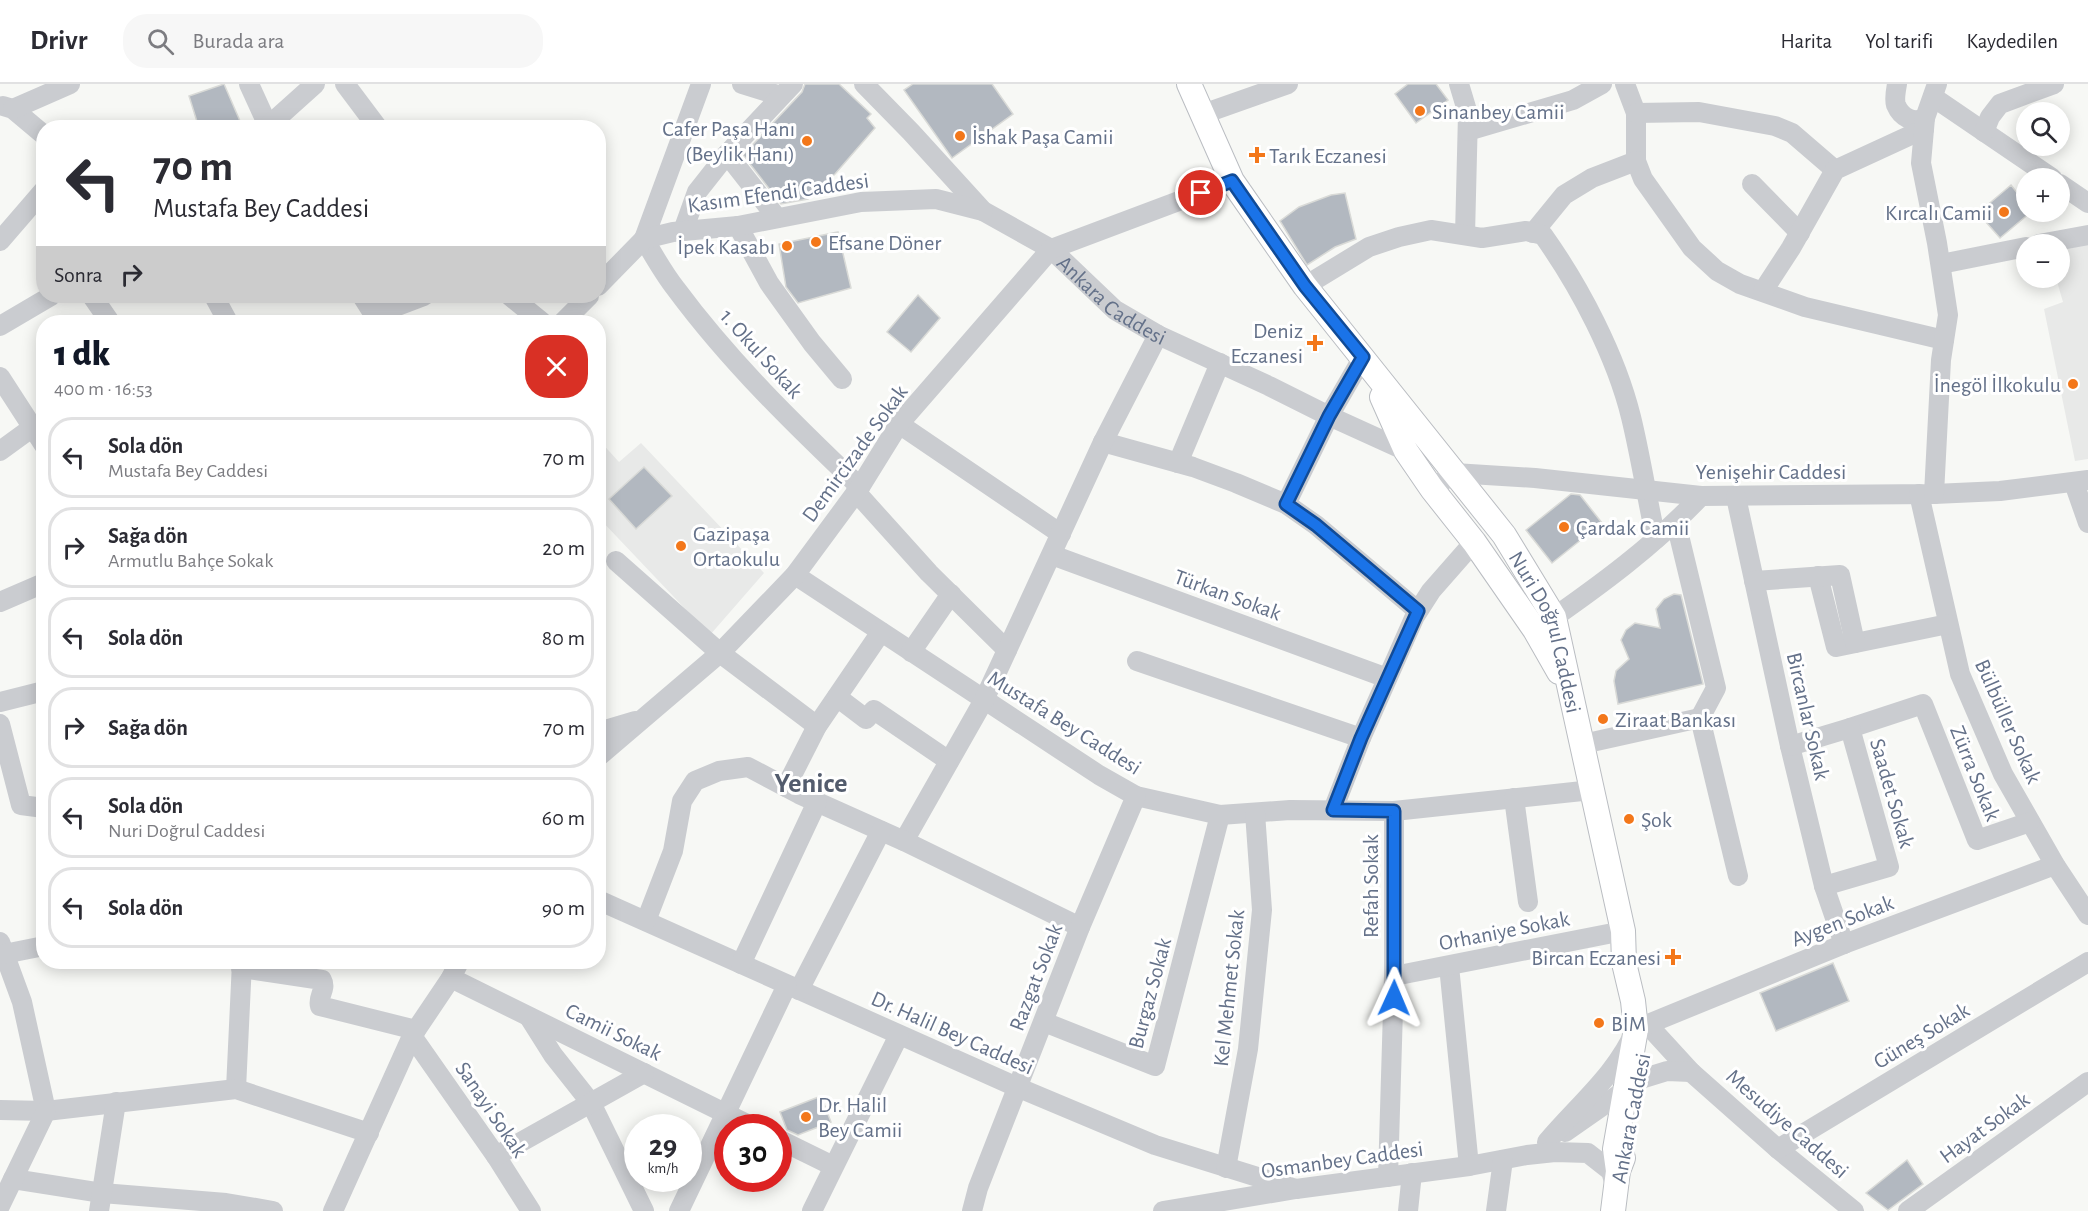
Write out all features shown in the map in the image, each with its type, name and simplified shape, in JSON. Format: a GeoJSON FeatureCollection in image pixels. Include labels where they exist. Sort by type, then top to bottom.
{"type":"FeatureCollection","features":[{"type":"Feature","properties":{"kind":"main road","name":"Nuri Doğrul Caddesi"},"geometry":{"type":"LineString","coordinates":[[1189,84],[1232,181],[1305,286],[1504,535],[1545,623],[1574,701],[1623,931]]}},
{"type":"Feature","properties":{"kind":"main road","name":"Nuri Doğrul Caddesi"},"geometry":{"type":"LineString","coordinates":[[1363,357],[1406,451],[1432,489],[1474,542],[1545,623]]}},
{"type":"Feature","properties":{"kind":"main road","name":"Ankara Caddesi"},"geometry":{"type":"LineString","coordinates":[[1616,1190],[1626,1152],[1627,1077],[1642,1026],[1635,959],[1623,931]]}},
{"type":"Feature","properties":{"kind":"street"},"geometry":{"type":"LineString","coordinates":[[6,107],[70,84]]}},
{"type":"Feature","properties":{"kind":"street"},"geometry":{"type":"LineString","coordinates":[[249,84],[265,120]]}},
{"type":"Feature","properties":{"kind":"street"},"geometry":{"type":"LineString","coordinates":[[275,120],[315,84]]}},
{"type":"Feature","properties":{"kind":"street"},"geometry":{"type":"LineString","coordinates":[[345,84],[372,120]]}},
{"type":"Feature","properties":{"kind":"street"},"geometry":{"type":"LineString","coordinates":[[606,278],[644,239],[701,84]]}},
{"type":"Feature","properties":{"kind":"street"},"geometry":{"type":"LineString","coordinates":[[742,84],[787,90]]}},
{"type":"Feature","properties":{"kind":"street","name":"Ankara Caddesi"},"geometry":{"type":"LineString","coordinates":[[864,84],[983,211],[1051,249],[1115,310],[1158,336],[1406,451]]}},
{"type":"Feature","properties":{"kind":"street"},"geometry":{"type":"LineString","coordinates":[[1203,114],[1288,84]]}},
{"type":"Feature","properties":{"kind":"street"},"geometry":{"type":"LineString","coordinates":[[1460,84],[1468,114],[1466,235]]}},
{"type":"Feature","properties":{"kind":"street"},"geometry":{"type":"LineString","coordinates":[[1468,131],[1573,100],[1602,84]]}},
{"type":"Feature","properties":{"kind":"street"},"geometry":{"type":"LineString","coordinates":[[1625,84],[1636,113],[1638,128],[1636,161],[1643,179],[1692,248],[1717,271],[1740,284],[1805,307],[1944,340]]}},
{"type":"Feature","properties":{"kind":"street"},"geometry":{"type":"LineString","coordinates":[[1897,84],[1895,103],[1901,113],[1907,119],[1924,124]]}},
{"type":"Feature","properties":{"kind":"street"},"geometry":{"type":"LineString","coordinates":[[1984,132],[1990,117],[2000,105],[2054,84]]}},
{"type":"Feature","properties":{"kind":"street"},"geometry":{"type":"LineString","coordinates":[[1934,89],[1984,132],[2037,168]]}},
{"type":"Feature","properties":{"kind":"street","name":"Bülbüller Sokak"},"geometry":{"type":"LineString","coordinates":[[1934,89],[1924,124],[1921,163],[1941,264],[1948,315],[1926,494],[1948,624],[1960,674],[2003,774],[2055,865],[2088,915]]}},
{"type":"Feature","properties":{"kind":"street"},"geometry":{"type":"LineString","coordinates":[[683,231],[697,192],[727,154],[787,90]]}},
{"type":"Feature","properties":{"kind":"street"},"geometry":{"type":"LineString","coordinates":[[6,107],[36,129]]}},
{"type":"Feature","properties":{"kind":"street"},"geometry":{"type":"LineString","coordinates":[[1636,113],[1699,112],[1775,126],[1792,134],[1835,170]]}},
{"type":"Feature","properties":{"kind":"street"},"geometry":{"type":"LineString","coordinates":[[1763,291],[1800,233],[1835,170],[1924,124]]}},
{"type":"Feature","properties":{"kind":"street"},"geometry":{"type":"LineString","coordinates":[[727,154],[777,219]]}},
{"type":"Feature","properties":{"kind":"street"},"geometry":{"type":"LineString","coordinates":[[1533,233],[1564,195],[1592,178],[1636,161]]}},
{"type":"Feature","properties":{"kind":"street"},"geometry":{"type":"LineString","coordinates":[[1051,249],[1232,181]]}},
{"type":"Feature","properties":{"kind":"street"},"geometry":{"type":"LineString","coordinates":[[1752,184],[1800,233]]}},
{"type":"Feature","properties":{"kind":"street"},"geometry":{"type":"LineString","coordinates":[[2070,191],[2088,203]]}},
{"type":"Feature","properties":{"kind":"street"},"geometry":{"type":"LineString","coordinates":[[0,241],[36,199]]}},
{"type":"Feature","properties":{"kind":"street","name":"Kasım Efendi Caddesi"},"geometry":{"type":"LineString","coordinates":[[644,239],[683,231],[738,226],[861,202],[936,199],[983,211]]}},
{"type":"Feature","properties":{"kind":"street"},"geometry":{"type":"LineString","coordinates":[[738,226],[770,283],[812,344],[842,379]]}},
{"type":"Feature","properties":{"kind":"street"},"geometry":{"type":"LineString","coordinates":[[1305,286],[1369,247],[1431,230],[1482,238],[1526,231],[1543,235],[1557,254],[1607,346],[1630,417],[1656,539]]}},
{"type":"Feature","properties":{"kind":"street"},"geometry":{"type":"LineString","coordinates":[[2070,238],[2088,235]]}},
{"type":"Feature","properties":{"kind":"street","name":"1. Okul Sokak"},"geometry":{"type":"LineString","coordinates":[[644,239],[675,288],[715,337],[785,415],[858,489],[928,573],[1007,650]]}},
{"type":"Feature","properties":{"kind":"street","name":"Demircizade Sokak"},"geometry":{"type":"LineString","coordinates":[[606,728],[641,720],[720,653],[795,575],[858,489],[899,424],[1051,249]]}},
{"type":"Feature","properties":{"kind":"street"},"geometry":{"type":"LineString","coordinates":[[1941,264],[2016,249]]}},
{"type":"Feature","properties":{"kind":"street"},"geometry":{"type":"LineString","coordinates":[[0,326],[39,303]]}},
{"type":"Feature","properties":{"kind":"street"},"geometry":{"type":"LineString","coordinates":[[374,315],[406,303]]}},
{"type":"Feature","properties":{"kind":"street"},"geometry":{"type":"LineString","coordinates":[[519,303],[533,315]]}},
{"type":"Feature","properties":{"kind":"street"},"geometry":{"type":"LineString","coordinates":[[569,315],[582,303]]}},
{"type":"Feature","properties":{"kind":"street"},"geometry":{"type":"LineString","coordinates":[[904,841],[984,700],[1103,442],[1158,336]]}},
{"type":"Feature","properties":{"kind":"street"},"geometry":{"type":"LineString","coordinates":[[1286,504],[1329,416],[1363,357]]}},
{"type":"Feature","properties":{"kind":"street"},"geometry":{"type":"LineString","coordinates":[[1178,463],[1220,363]]}},
{"type":"Feature","properties":{"kind":"street"},"geometry":{"type":"LineString","coordinates":[[0,377],[36,433]]}},
{"type":"Feature","properties":{"kind":"street"},"geometry":{"type":"LineString","coordinates":[[899,424],[1061,534]]}},
{"type":"Feature","properties":{"kind":"street"},"geometry":{"type":"LineString","coordinates":[[0,451],[33,428]]}},
{"type":"Feature","properties":{"kind":"street"},"geometry":{"type":"LineString","coordinates":[[1103,442],[1178,463],[1236,483],[1286,504],[1316,525],[1418,611]]}},
{"type":"Feature","properties":{"kind":"street"},"geometry":{"type":"LineString","coordinates":[[1432,489],[1454,473]]}},
{"type":"Feature","properties":{"kind":"street","name":"Yenişehir Caddesi"},"geometry":{"type":"LineString","coordinates":[[1454,473],[1535,478],[1701,496],[1926,494],[2000,491],[2081,482]]}},
{"type":"Feature","properties":{"kind":"street"},"geometry":{"type":"LineString","coordinates":[[2081,482],[2088,523]]}},
{"type":"Feature","properties":{"kind":"street"},"geometry":{"type":"LineString","coordinates":[[1545,623],[1620,570],[1676,523],[1701,496]]}},
{"type":"Feature","properties":{"kind":"street","name":"Bircanlar Sokak"},"geometry":{"type":"LineString","coordinates":[[1736,496],[1790,746],[1824,886],[1844,944]]}},
{"type":"Feature","properties":{"kind":"street"},"geometry":{"type":"LineString","coordinates":[[1676,523],[1716,688],[1700,718],[1738,876]]}},
{"type":"Feature","properties":{"kind":"street"},"geometry":{"type":"LineString","coordinates":[[1333,810],[1361,738],[1418,611],[1431,591],[1474,542]]}},
{"type":"Feature","properties":{"kind":"street","name":"Türkan Sokak"},"geometry":{"type":"LineString","coordinates":[[1052,555],[1387,678]]}},
{"type":"Feature","properties":{"kind":"street"},"geometry":{"type":"LineString","coordinates":[[616,561],[720,653],[817,726]]}},
{"type":"Feature","properties":{"kind":"street","name":"Mustafa Bey Caddesi"},"geometry":{"type":"LineString","coordinates":[[795,575],[1099,775],[1136,796],[1220,815],[1290,810],[1394,811],[1592,790]]}},
{"type":"Feature","properties":{"kind":"street"},"geometry":{"type":"LineString","coordinates":[[1754,581],[1818,576],[1836,647],[1948,624]]}},
{"type":"Feature","properties":{"kind":"street"},"geometry":{"type":"LineString","coordinates":[[0,602],[36,587]]}},
{"type":"Feature","properties":{"kind":"street"},"geometry":{"type":"LineString","coordinates":[[911,652],[951,594]]}},
{"type":"Feature","properties":{"kind":"street"},"geometry":{"type":"LineString","coordinates":[[786,787],[817,726],[880,632]]}},
{"type":"Feature","properties":{"kind":"street"},"geometry":{"type":"LineString","coordinates":[[1137,661],[1361,738]]}},
{"type":"Feature","properties":{"kind":"street"},"geometry":{"type":"LineString","coordinates":[[0,702],[36,693]]}},
{"type":"Feature","properties":{"kind":"street"},"geometry":{"type":"LineString","coordinates":[[837,697],[866,718],[874,710],[949,761]]}},
{"type":"Feature","properties":{"kind":"street","name":"Zürra Sokak"},"geometry":{"type":"LineString","coordinates":[[1850,728],[1923,704],[1977,840],[2031,822]]}},
{"type":"Feature","properties":{"kind":"street"},"geometry":{"type":"LineString","coordinates":[[1583,744],[1700,718]]}},
{"type":"Feature","properties":{"kind":"street"},"geometry":{"type":"LineString","coordinates":[[606,750],[641,720]]}},
{"type":"Feature","properties":{"kind":"street"},"geometry":{"type":"LineString","coordinates":[[0,724],[21,805],[36,807]]}},
{"type":"Feature","properties":{"kind":"street","name":"Saadet Sokak"},"geometry":{"type":"LineString","coordinates":[[1790,746],[1850,728],[1888,867],[1824,886]]}},
{"type":"Feature","properties":{"kind":"street"},"geometry":{"type":"LineString","coordinates":[[646,921],[673,851],[682,801],[695,781],[719,771],[748,767],[1080,927]]}},
{"type":"Feature","properties":{"kind":"street","name":"Razgat Sokak"},"geometry":{"type":"LineString","coordinates":[[972,1211],[978,1188],[1080,927],[1136,796]]}},
{"type":"Feature","properties":{"kind":"street"},"geometry":{"type":"LineString","coordinates":[[1514,798],[1528,902]]}},
{"type":"Feature","properties":{"kind":"street"},"geometry":{"type":"LineString","coordinates":[[741,964],[817,802]]}},
{"type":"Feature","properties":{"kind":"street","name":"Refah Sokak"},"geometry":{"type":"LineString","coordinates":[[1388,1177],[1394,976],[1394,811]]}},
{"type":"Feature","properties":{"kind":"street","name":"Kel Mehmet Sokak"},"geometry":{"type":"LineString","coordinates":[[1226,1168],[1248,1049],[1262,910],[1255,813]]}},
{"type":"Feature","properties":{"kind":"street","name":"Burgaz Sokak"},"geometry":{"type":"LineString","coordinates":[[1044,1022],[1155,1066],[1220,815]]}},
{"type":"Feature","properties":{"kind":"street"},"geometry":{"type":"LineString","coordinates":[[727,1114],[793,988],[881,831]]}},
{"type":"Feature","properties":{"kind":"street","name":"Aygen Sokak"},"geometry":{"type":"LineString","coordinates":[[1642,1026],[1844,944],[2055,865]]}},
{"type":"Feature","properties":{"kind":"street","name":"Dr. Halil Bey Caddesi"},"geometry":{"type":"LineString","coordinates":[[606,904],[1019,1088],[1155,1145],[1296,1189]]}},
{"type":"Feature","properties":{"kind":"street","name":"Orhaniye Sokak"},"geometry":{"type":"LineString","coordinates":[[1394,976],[1623,931]]}},
{"type":"Feature","properties":{"kind":"street"},"geometry":{"type":"LineString","coordinates":[[0,1206],[46,1111],[22,1002],[2,948],[36,946]]}},
{"type":"Feature","properties":{"kind":"street","name":"Güneş Sokak"},"geometry":{"type":"LineString","coordinates":[[1778,1149],[2088,962]]}},
{"type":"Feature","properties":{"kind":"street"},"geometry":{"type":"LineString","coordinates":[[1449,966],[1468,1166]]}},
{"type":"Feature","properties":{"kind":"street"},"geometry":{"type":"LineString","coordinates":[[236,1089],[241,969]]}},
{"type":"Feature","properties":{"kind":"street"},"geometry":{"type":"LineString","coordinates":[[263,969],[322,980],[324,987],[319,1001],[320,1006],[414,1033]]}},
{"type":"Feature","properties":{"kind":"street"},"geometry":{"type":"LineString","coordinates":[[333,1211],[414,1033],[454,969]]}},
{"type":"Feature","properties":{"kind":"street","name":"Camii Sokak"},"geometry":{"type":"LineString","coordinates":[[460,969],[529,1017],[727,1114]]}},
{"type":"Feature","properties":{"kind":"street"},"geometry":{"type":"LineString","coordinates":[[529,1017],[553,1055],[591,1103],[644,1211]]}},
{"type":"Feature","properties":{"kind":"street","name":"Mesudiye Caddesi"},"geometry":{"type":"LineString","coordinates":[[1642,1026],[1778,1149],[1853,1211]]}},
{"type":"Feature","properties":{"kind":"street","name":"Sanayi Sokak"},"geometry":{"type":"LineString","coordinates":[[414,1033],[531,1211]]}},
{"type":"Feature","properties":{"kind":"street"},"geometry":{"type":"LineString","coordinates":[[812,1211],[899,1035]]}},
{"type":"Feature","properties":{"kind":"street"},"geometry":{"type":"LineString","coordinates":[[1527,1155],[1570,1130],[1627,1077],[1667,1071],[1691,1072]]}},
{"type":"Feature","properties":{"kind":"street"},"geometry":{"type":"LineString","coordinates":[[496,1156],[644,1073]]}},
{"type":"Feature","properties":{"kind":"street","name":"Hayat Sokak"},"geometry":{"type":"LineString","coordinates":[[1908,1211],[2088,1082]]}},
{"type":"Feature","properties":{"kind":"street"},"geometry":{"type":"LineString","coordinates":[[0,1110],[46,1111],[236,1089],[369,1133]]}},
{"type":"Feature","properties":{"kind":"street"},"geometry":{"type":"LineString","coordinates":[[100,1202],[116,1102]]}},
{"type":"Feature","properties":{"kind":"street"},"geometry":{"type":"LineString","coordinates":[[679,1211],[714,1140]]}},
{"type":"Feature","properties":{"kind":"street"},"geometry":{"type":"LineString","coordinates":[[792,1146],[833,1166]]}},
{"type":"Feature","properties":{"kind":"street"},"geometry":{"type":"LineString","coordinates":[[1527,1155],[1555,1152],[1588,1153],[1611,1171],[1616,1190]]}},
{"type":"Feature","properties":{"kind":"street","name":"Osmanbey Caddesi"},"geometry":{"type":"LineString","coordinates":[[1163,1211],[1219,1206],[1296,1189],[1503,1161],[1527,1155]]}},
{"type":"Feature","properties":{"kind":"street"},"geometry":{"type":"LineString","coordinates":[[1496,1211],[1503,1161]]}},
{"type":"Feature","properties":{"kind":"street"},"geometry":{"type":"LineString","coordinates":[[1408,1211],[1412,1173]]}},
{"type":"Feature","properties":{"kind":"street"},"geometry":{"type":"LineString","coordinates":[[13,1179],[100,1202],[226,1203],[273,1211]]}},
{"type":"Feature","properties":{"kind":"shaded area","name":"İnegöl İlkokulu"},"geometry":{"type":"Polygon","coordinates":[[[2088,243],[2088,459],[2075,461],[2044,309],[2063,302],[2059,288],[2070,288],[2070,247],[2088,243]]]}},
{"type":"Feature","properties":{"kind":"shaded area","name":"Gazipaşa Ortaokulu"},"geometry":{"type":"Polygon","coordinates":[[[641,443],[764,573],[710,635],[606,525],[606,448],[619,462],[641,443]]]}},
{"type":"Feature","properties":{"kind":"building"},"geometry":{"type":"Polygon","coordinates":[[[224,84],[240,120],[196,120],[189,96],[224,84]]]}},
{"type":"Feature","properties":{"kind":"building","name":"Cafer Paşa Hanı (Beylik Hanı)"},"geometry":{"type":"Polygon","coordinates":[[[805,84],[839,84],[871,114],[867,118],[875,128],[835,174],[808,199],[781,204],[743,155],[802,92],[805,84]]]}},
{"type":"Feature","properties":{"kind":"building","name":"İshak Paşa Camii"},"geometry":{"type":"Polygon","coordinates":[[[913,84],[992,84],[1013,114],[952,158],[904,90],[913,84]]]}},
{"type":"Feature","properties":{"kind":"building","name":"Sinanbey Camii"},"geometry":{"type":"Polygon","coordinates":[[[1408,84],[1436,84],[1448,100],[1416,123],[1395,94],[1408,84]]]}},
{"type":"Feature","properties":{"kind":"building","name":"Kırcalı Camii"},"geometry":{"type":"Polygon","coordinates":[[[2011,185],[2016,191],[2016,222],[2019,222],[2000,238],[1978,213],[2011,185]]]}},
{"type":"Feature","properties":{"kind":"building"},"geometry":{"type":"Polygon","coordinates":[[[1345,193],[1356,239],[1335,247],[1307,265],[1280,221],[1299,207],[1331,195],[1345,193]]]}},
{"type":"Feature","properties":{"kind":"building"},"geometry":{"type":"Polygon","coordinates":[[[838,232],[851,288],[798,303],[786,287],[779,244],[838,232]]]}},
{"type":"Feature","properties":{"kind":"building"},"geometry":{"type":"Polygon","coordinates":[[[918,295],[940,318],[911,352],[887,332],[918,295]]]}},
{"type":"Feature","properties":{"kind":"building"},"geometry":{"type":"Polygon","coordinates":[[[644,467],[672,496],[636,529],[609,499],[644,467]]]}},
{"type":"Feature","properties":{"kind":"building","name":"Çardak Camii"},"geometry":{"type":"Polygon","coordinates":[[[1571,494],[1580,495],[1602,523],[1552,563],[1526,530],[1571,494]]]}},
{"type":"Feature","properties":{"kind":"building"},"geometry":{"type":"Polygon","coordinates":[[[1674,594],[1681,595],[1703,684],[1618,704],[1614,681],[1616,671],[1629,659],[1621,640],[1626,630],[1635,623],[1660,628],[1656,609],[1664,599],[1674,594]]]}},
{"type":"Feature","properties":{"kind":"building"},"geometry":{"type":"Polygon","coordinates":[[[1833,963],[1849,1001],[1776,1031],[1760,993],[1833,963]]]}},
{"type":"Feature","properties":{"kind":"building","name":"Dr. Halil Bey Camii"},"geometry":{"type":"Polygon","coordinates":[[[821,1096],[831,1122],[798,1135],[792,1132],[792,1114],[781,1114],[780,1112],[821,1096]]]}},
{"type":"Feature","properties":{"kind":"building"},"geometry":{"type":"Polygon","coordinates":[[[1907,1160],[1923,1184],[1888,1210],[1866,1193],[1907,1160]]]}},
{"type":"Feature","properties":{"kind":"place","name":"Sinanbey Camii"},"geometry":{"type":"Point","coordinates":[1420,111]}},
{"type":"Feature","properties":{"kind":"place","name":"İshak Paşa Camii"},"geometry":{"type":"Point","coordinates":[960,136]}},
{"type":"Feature","properties":{"kind":"place","name":"Cafer Paşa Hanı (Beylik Hanı)"},"geometry":{"type":"Point","coordinates":[807,141]}},
{"type":"Feature","properties":{"kind":"place","name":"Tarık Eczanesi"},"geometry":{"type":"Point","coordinates":[1257,155]}},
{"type":"Feature","properties":{"kind":"place","name":"Kırcalı Camii"},"geometry":{"type":"Point","coordinates":[2004,212]}},
{"type":"Feature","properties":{"kind":"place","name":"Efsane Döner"},"geometry":{"type":"Point","coordinates":[816,242]}},
{"type":"Feature","properties":{"kind":"place","name":"İpek Kasabı"},"geometry":{"type":"Point","coordinates":[787,246]}},
{"type":"Feature","properties":{"kind":"place","name":"Deniz Eczanesi"},"geometry":{"type":"Point","coordinates":[1315,343]}},
{"type":"Feature","properties":{"kind":"place","name":"İnegöl İlkokulu"},"geometry":{"type":"Point","coordinates":[2073,384]}},
{"type":"Feature","properties":{"kind":"place","name":"Çardak Camii"},"geometry":{"type":"Point","coordinates":[1564,527]}},
{"type":"Feature","properties":{"kind":"place","name":"Gazipaşa Ortaokulu"},"geometry":{"type":"Point","coordinates":[681,546]}},
{"type":"Feature","properties":{"kind":"place","name":"Ziraat Bankası"},"geometry":{"type":"Point","coordinates":[1603,719]}},
{"type":"Feature","properties":{"kind":"place","name":"Şok"},"geometry":{"type":"Point","coordinates":[1629,819]}},
{"type":"Feature","properties":{"kind":"place","name":"Bircan Eczanesi"},"geometry":{"type":"Point","coordinates":[1673,957]}},
{"type":"Feature","properties":{"kind":"place","name":"BİM"},"geometry":{"type":"Point","coordinates":[1599,1023]}},
{"type":"Feature","properties":{"kind":"place","name":"Dr. Halil Bey Camii"},"geometry":{"type":"Point","coordinates":[806,1117]}},
{"type":"Feature","properties":{"kind":"district","name":"Yenice"},"geometry":{"type":"Point","coordinates":[811,782]}},
{"type":"Feature","properties":{"kind":"route"},"geometry":{"type":"LineString","coordinates":[[1201,193],[1232,181],[1305,286],[1363,357],[1329,416],[1286,504],[1316,525],[1418,611],[1361,738],[1333,810],[1394,811],[1394,998]]}}]}
